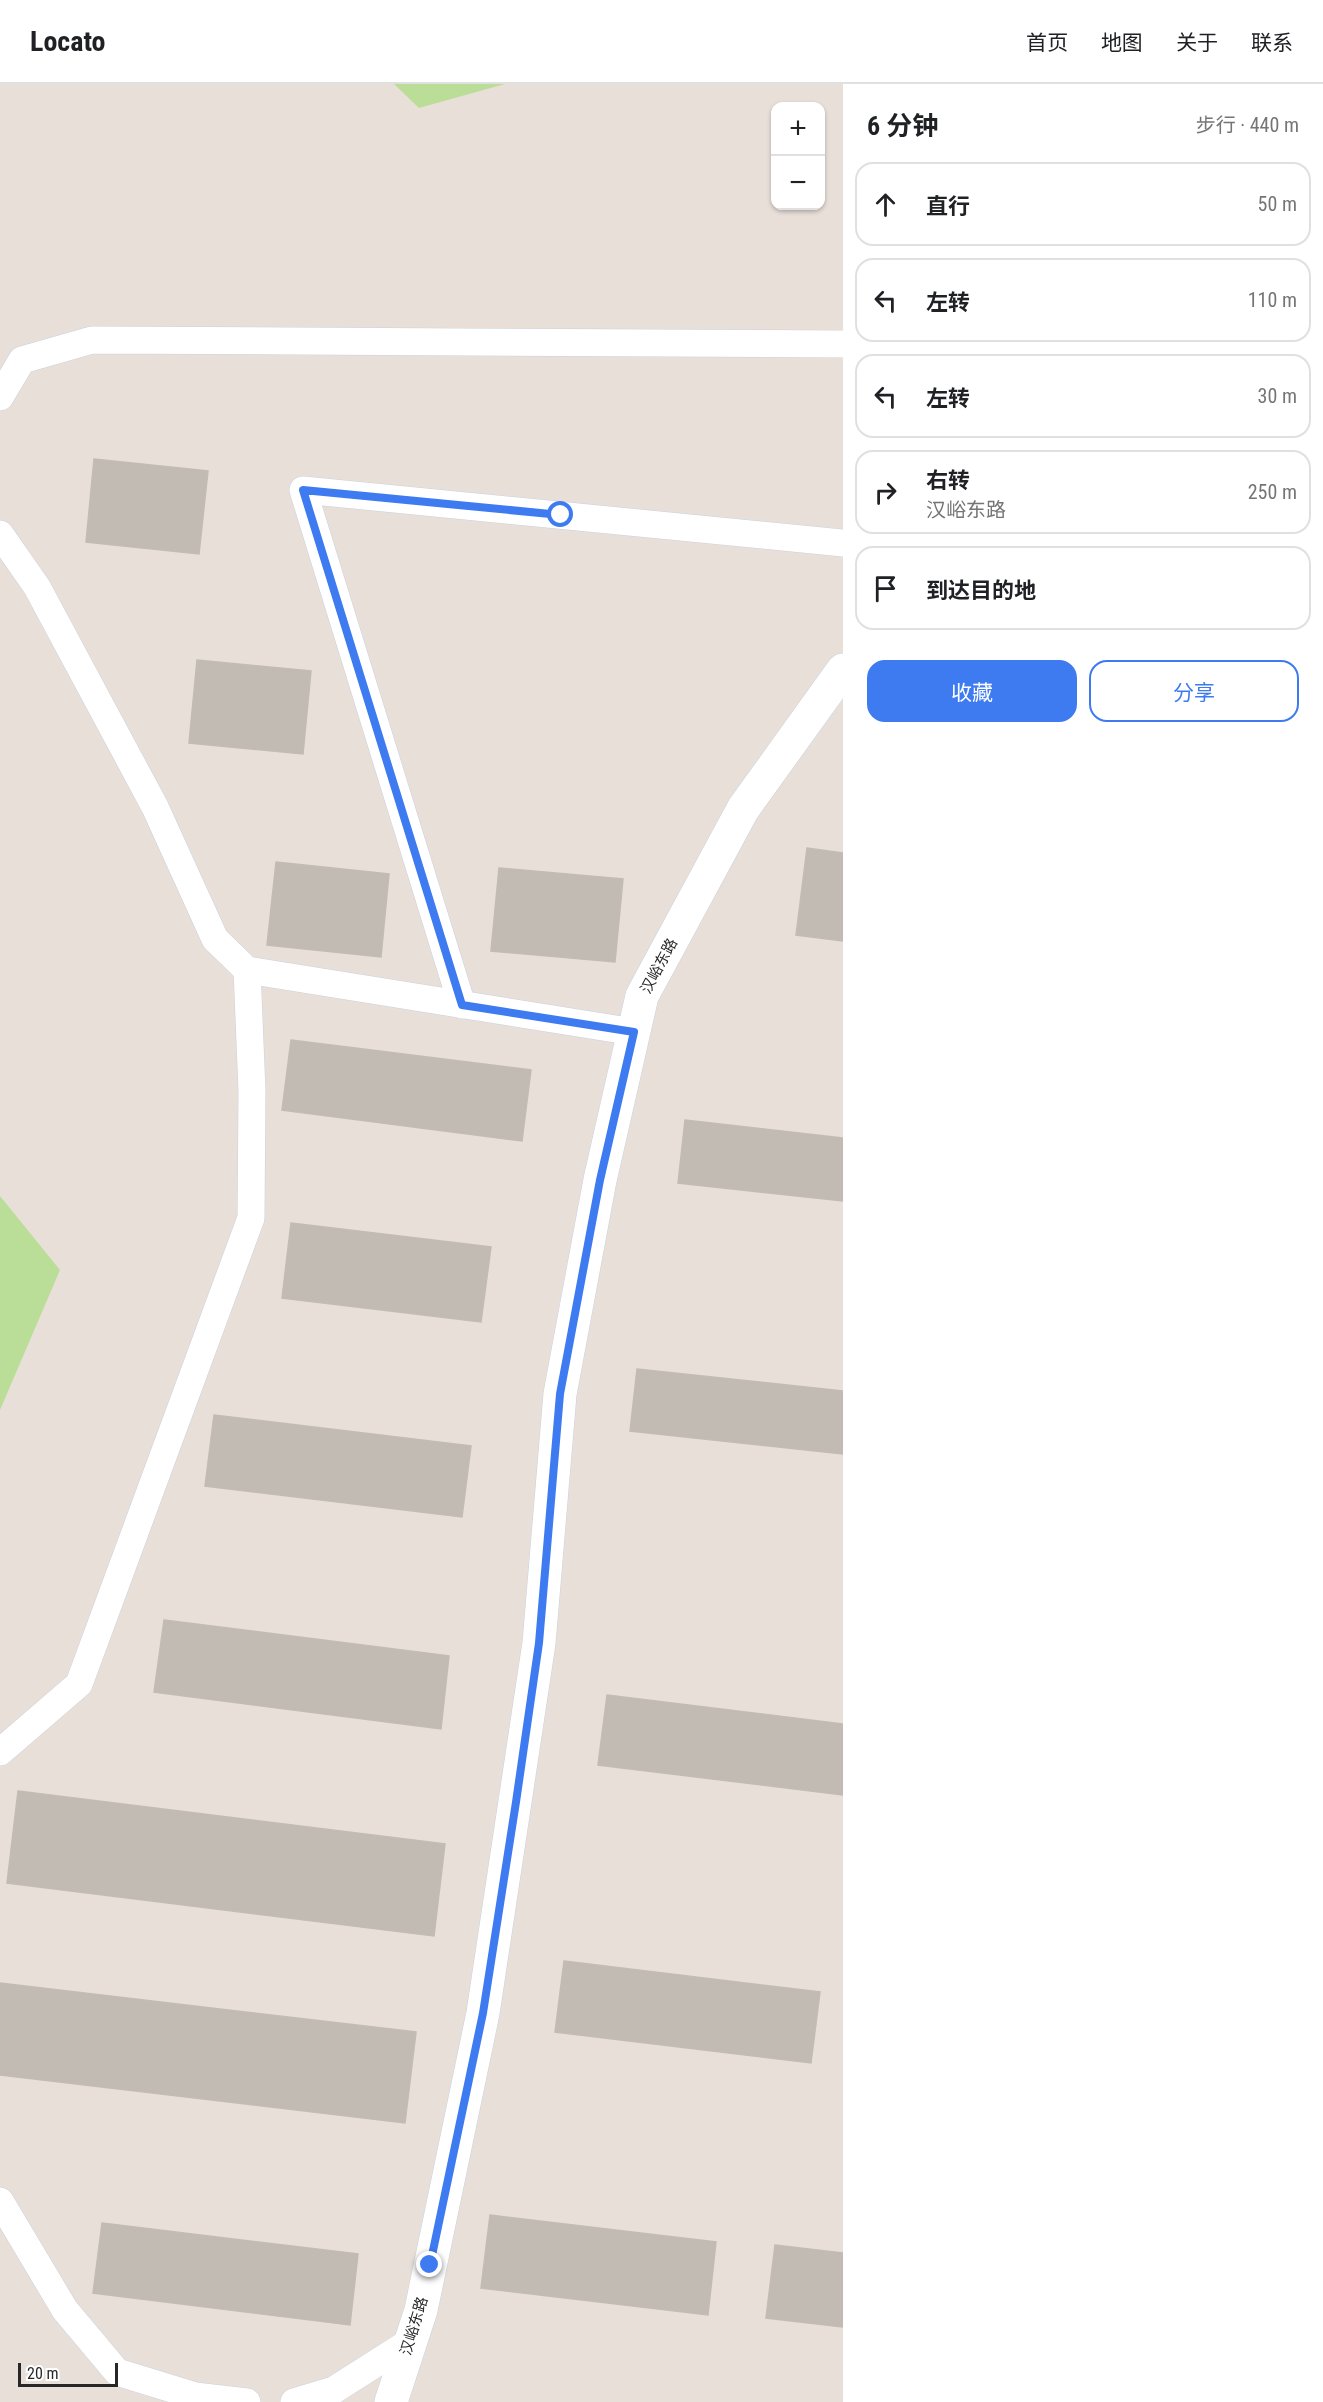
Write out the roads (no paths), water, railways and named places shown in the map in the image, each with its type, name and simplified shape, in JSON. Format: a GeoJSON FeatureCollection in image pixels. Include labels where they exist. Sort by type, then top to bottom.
{"type":"FeatureCollection","features":[{"type":"Feature","properties":{"kind":"street"},"geometry":{"type":"LineString","coordinates":[[0,397],[22,360],[92,340],[843,344]]}},
{"type":"Feature","properties":{"kind":"street"},"geometry":{"type":"LineString","coordinates":[[462,1005],[303,490],[843,543]]}},
{"type":"Feature","properties":{"kind":"street"},"geometry":{"type":"LineString","coordinates":[[0,534],[37,587],[132,765],[215,939],[248,970],[634,1032]]}},
{"type":"Feature","properties":{"kind":"street","name":"汉峪东路"},"geometry":{"type":"LineString","coordinates":[[391,2402],[421,2310],[483,2013],[539,1643],[560,1394],[600,1180],[642,996],[743,809],[843,670]]}},
{"type":"Feature","properties":{"kind":"street"},"geometry":{"type":"LineString","coordinates":[[0,1752],[79,1684],[250,1218],[252,1091],[248,970]]}},
{"type":"Feature","properties":{"kind":"street"},"geometry":{"type":"LineString","coordinates":[[0,2201],[65,2310],[117,2372],[195,2396],[247,2402]]}},
{"type":"Feature","properties":{"kind":"street"},"geometry":{"type":"LineString","coordinates":[[294,2402],[334,2390],[411,2341]]}}]}
